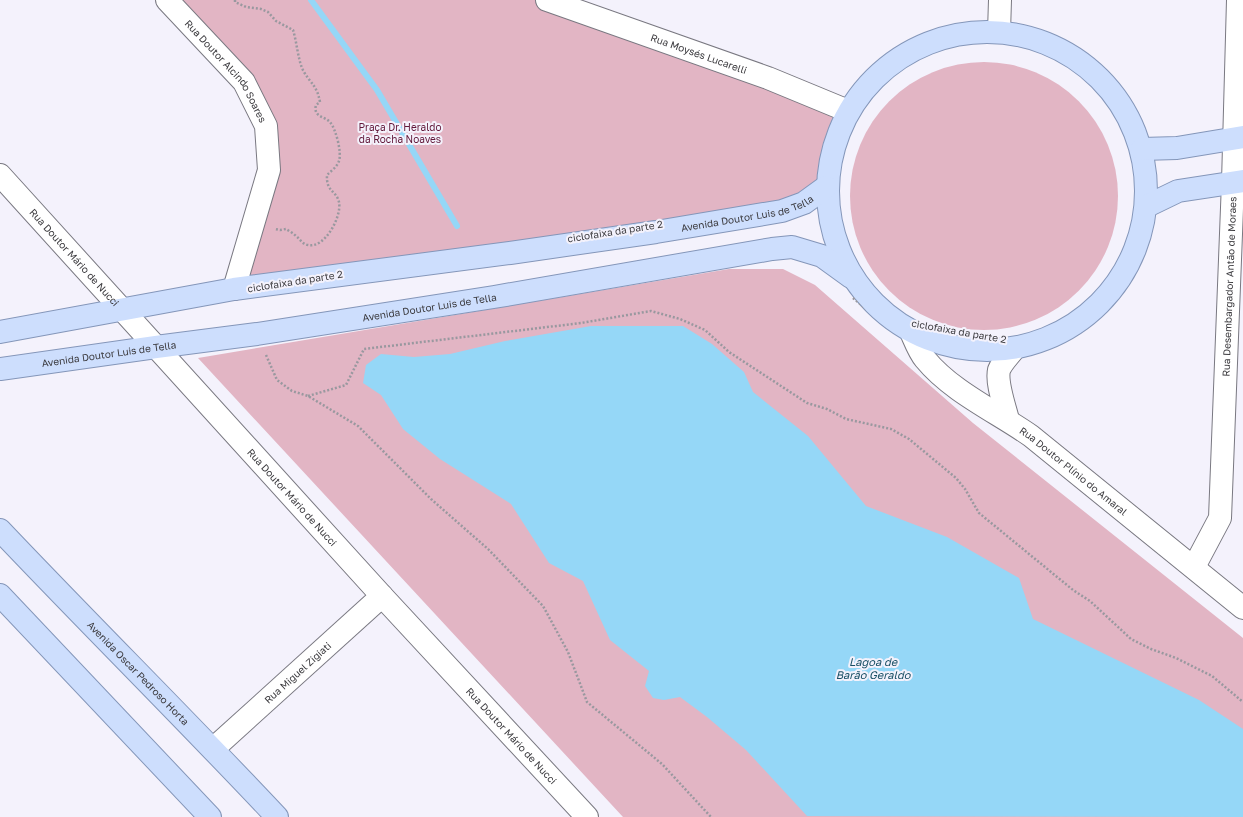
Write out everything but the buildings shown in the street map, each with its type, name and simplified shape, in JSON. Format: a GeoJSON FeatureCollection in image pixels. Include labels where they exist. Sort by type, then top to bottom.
{"type":"FeatureCollection","features":[{"type":"Feature","properties":{"kind":"main road"},"geometry":{"type":"LineString","coordinates":[[1000,32],[1047,44],[1089,68],[1122,104],[1142,149],[1147,171],[1148,200],[1135,255],[1107,298],[1065,332],[1014,349],[961,349],[911,332],[877,308],[852,287],[832,234],[826,187],[833,148],[848,111],[866,87],[887,66],[912,50],[940,39],[970,33],[1000,32]]}},
{"type":"Feature","properties":{"kind":"main road"},"geometry":{"type":"LineString","coordinates":[[1142,149],[1177,148],[1238,138]]}},
{"type":"Feature","properties":{"kind":"main road"},"geometry":{"type":"LineString","coordinates":[[1148,200],[1178,191],[1238,182]]}},
{"type":"Feature","properties":{"kind":"main road","name":"Avenida Doutor Luis de Tella"},"geometry":{"type":"LineString","coordinates":[[0,332],[234,289],[510,253],[656,232],[782,211],[804,203],[826,187]]}},
{"type":"Feature","properties":{"kind":"main road","name":"Avenida Doutor Luis de Tella"},"geometry":{"type":"LineString","coordinates":[[0,369],[156,346],[257,334],[494,297],[772,248],[792,247],[822,256],[852,287]]}},
{"type":"Feature","properties":{"kind":"main road","name":"Avenida Oscar Pedroso Horta"},"geometry":{"type":"LineString","coordinates":[[0,530],[277,817]]}},
{"type":"Feature","properties":{"kind":"main road"},"geometry":{"type":"LineString","coordinates":[[1,597],[210,817]]}},
{"type":"Feature","properties":{"kind":"street","name":"Rua Doutor Alcindo Soares"},"geometry":{"type":"LineString","coordinates":[[167,0],[244,82],[266,126],[269,170],[234,289]]}},
{"type":"Feature","properties":{"kind":"street","name":"Rua Moysés Lucarelli"},"geometry":{"type":"LineString","coordinates":[[547,0],[768,78],[848,111]]}},
{"type":"Feature","properties":{"kind":"street"},"geometry":{"type":"LineString","coordinates":[[1000,0],[1000,32]]}},
{"type":"Feature","properties":{"kind":"street","name":"Rua Desembargador Antão de Moraes"},"geometry":{"type":"LineString","coordinates":[[1194,567],[1220,518],[1238,182],[1238,0]]}},
{"type":"Feature","properties":{"kind":"street","name":"Rua Doutor Mário de Nucci"},"geometry":{"type":"LineString","coordinates":[[0,175],[382,596],[587,817]]}},
{"type":"Feature","properties":{"kind":"street","name":"Rua Doutor Plínio do Amaral"},"geometry":{"type":"LineString","coordinates":[[911,332],[924,358],[944,379],[981,405],[1008,420],[1037,441],[1243,608]]}},
{"type":"Feature","properties":{"kind":"street"},"geometry":{"type":"LineString","coordinates":[[1008,420],[998,381],[1000,371],[1005,360],[1014,349]]}},
{"type":"Feature","properties":{"kind":"street","name":"Rua Miguel Zigiati"},"geometry":{"type":"LineString","coordinates":[[213,749],[382,596]]}},
{"type":"Feature","properties":{"kind":"path"},"geometry":{"type":"LineString","coordinates":[[235,0],[235,2],[246,7],[261,9],[268,12],[276,20],[293,30],[304,72],[314,85],[319,96],[320,102],[316,105],[314,110],[316,114],[330,122],[340,148],[339,162],[327,175],[326,181],[337,197],[339,208],[332,227],[326,238],[321,242],[316,245],[308,245],[301,242],[296,236],[286,229],[273,229],[256,214]]}},
{"type":"Feature","properties":{"kind":"path"},"geometry":{"type":"LineString","coordinates":[[826,187],[848,111],[912,50],[1000,32],[1072,58],[1119,111],[1142,149]]}},
{"type":"Feature","properties":{"kind":"path"},"geometry":{"type":"LineString","coordinates":[[1107,298],[1148,200]]}},
{"type":"Feature","properties":{"kind":"path","name":"ciclofaixa da parte 2"},"geometry":{"type":"LineString","coordinates":[[852,287],[877,318],[911,332],[1014,349],[1107,298]]}},
{"type":"Feature","properties":{"kind":"path"},"geometry":{"type":"LineString","coordinates":[[308,396],[346,385],[364,349],[581,323],[651,311],[680,318],[705,330],[729,352],[807,403],[827,409],[846,419],[891,429],[909,440],[956,478],[965,489],[980,513],[1073,590],[1090,601],[1131,639],[1151,649],[1176,658],[1212,676],[1243,702]]}},
{"type":"Feature","properties":{"kind":"path"},"geometry":{"type":"LineString","coordinates":[[265,354],[277,380],[292,391],[308,396],[358,426],[431,499],[493,554],[542,606],[568,652],[587,702],[662,764],[711,817]]}},
{"type":"Feature","properties":{"kind":"green space","name":"Praça Dr. Heraldo da Rocha Noaves"},"geometry":{"type":"Polygon","coordinates":[[[167,0],[547,0],[848,111],[833,148],[826,187],[804,203],[234,289],[269,170],[266,126],[167,0]]]}},
{"type":"Feature","properties":{"kind":"green space"},"geometry":{"type":"Polygon","coordinates":[[[971,62],[997,62],[1010,64],[1035,72],[1059,84],[1079,101],[1096,121],[1108,145],[1116,170],[1118,196],[1116,222],[1108,247],[1096,271],[1079,291],[1059,308],[1035,320],[1010,328],[997,330],[971,330],[958,328],[933,320],[909,308],[880,281],[872,271],[860,247],[852,222],[850,209],[850,183],[852,170],[860,145],[872,121],[899,92],[909,84],[933,72],[958,64],[971,62]]]}},
{"type":"Feature","properties":{"kind":"green space"},"geometry":{"type":"Polygon","coordinates":[[[729,269],[783,269],[815,285],[973,423],[1243,638],[1243,817],[623,817],[198,358],[729,269]]]}},
{"type":"Feature","properties":{"kind":"water","name":"Lagoa de Barão Geraldo"},"geometry":{"type":"Polygon","coordinates":[[[591,326],[683,326],[712,344],[744,372],[753,392],[808,436],[866,506],[947,537],[1019,578],[1033,619],[1199,700],[1243,729],[1243,817],[807,816],[746,750],[707,717],[680,697],[664,700],[653,698],[645,686],[649,671],[610,640],[583,581],[549,563],[511,504],[440,459],[403,429],[381,395],[363,383],[366,365],[381,354],[414,357],[450,354],[505,341],[591,326]]]}},
{"type":"Feature","properties":{"kind":"waterway"},"geometry":{"type":"LineString","coordinates":[[311,0],[377,90],[457,226]]}}]}
